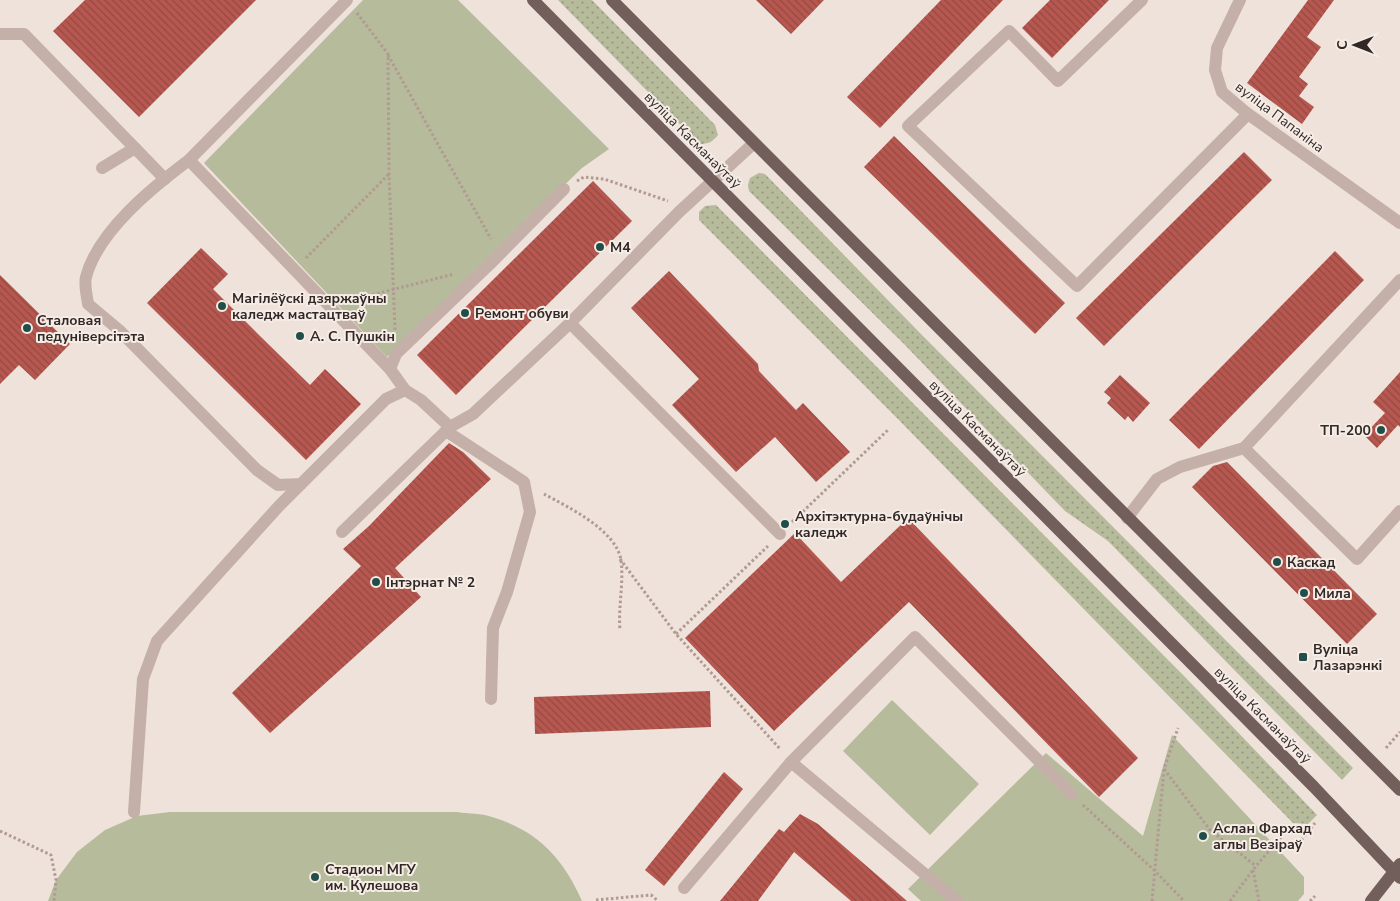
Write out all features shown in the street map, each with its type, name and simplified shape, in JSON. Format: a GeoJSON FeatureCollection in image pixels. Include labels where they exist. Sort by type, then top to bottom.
{"type":"FeatureCollection","features":[{"type":"Feature","properties":{"kind":"main road","name":"вуліца Касманаўтаў"},"geometry":{"type":"LineString","coordinates":[[533,0],[1398,871]]}},
{"type":"Feature","properties":{"kind":"main road"},"geometry":{"type":"LineString","coordinates":[[612,0],[1126,518],[1400,790]]}},
{"type":"Feature","properties":{"kind":"main road"},"geometry":{"type":"LineString","coordinates":[[1371,901],[1398,871]]}},
{"type":"Feature","properties":{"kind":"street"},"geometry":{"type":"LineString","coordinates":[[1142,0],[1058,81],[1009,31],[908,126],[1077,286],[1248,114]]}},
{"type":"Feature","properties":{"kind":"street","name":"вуліца Папаніна"},"geometry":{"type":"LineString","coordinates":[[1240,0],[1217,48],[1214,70],[1222,92],[1248,114],[1400,223]]}},
{"type":"Feature","properties":{"kind":"street"},"geometry":{"type":"LineString","coordinates":[[301,484],[278,485],[256,470],[119,330],[88,304],[85,279],[95,253],[124,215],[164,179],[190,160],[350,4]]}},
{"type":"Feature","properties":{"kind":"street"},"geometry":{"type":"LineString","coordinates":[[0,34],[24,34],[164,179]]}},
{"type":"Feature","properties":{"kind":"street"},"geometry":{"type":"LineString","coordinates":[[342,532],[448,429],[473,414],[570,323],[679,212],[754,143]]}},
{"type":"Feature","properties":{"kind":"street"},"geometry":{"type":"LineString","coordinates":[[102,168],[135,148]]}},
{"type":"Feature","properties":{"kind":"street"},"geometry":{"type":"LineString","coordinates":[[190,160],[390,369],[405,390],[421,400],[448,429],[524,482],[530,512],[507,592],[493,628],[491,699]]}},
{"type":"Feature","properties":{"kind":"street"},"geometry":{"type":"LineString","coordinates":[[390,369],[396,354],[500,254],[564,189]]}},
{"type":"Feature","properties":{"kind":"street"},"geometry":{"type":"LineString","coordinates":[[1126,518],[1157,479],[1180,467],[1244,448],[1400,280]]}},
{"type":"Feature","properties":{"kind":"street"},"geometry":{"type":"LineString","coordinates":[[570,323],[780,534]]}},
{"type":"Feature","properties":{"kind":"street"},"geometry":{"type":"LineString","coordinates":[[134,812],[143,679],[157,641],[278,506],[386,399],[405,390]]}},
{"type":"Feature","properties":{"kind":"street"},"geometry":{"type":"LineString","coordinates":[[1244,448],[1357,559],[1400,511]]}},
{"type":"Feature","properties":{"kind":"street"},"geometry":{"type":"LineString","coordinates":[[684,888],[792,762],[915,637],[1072,794]]}},
{"type":"Feature","properties":{"kind":"street"},"geometry":{"type":"LineString","coordinates":[[792,762],[957,901]]}},
{"type":"Feature","properties":{"kind":"path"},"geometry":{"type":"LineString","coordinates":[[350,4],[388,54],[500,254]]}},
{"type":"Feature","properties":{"kind":"path"},"geometry":{"type":"LineString","coordinates":[[388,54],[389,173],[396,354]]}},
{"type":"Feature","properties":{"kind":"path"},"geometry":{"type":"LineString","coordinates":[[294,270],[389,173]]}},
{"type":"Feature","properties":{"kind":"path"},"geometry":{"type":"LineString","coordinates":[[564,189],[584,177],[604,179],[668,200]]}},
{"type":"Feature","properties":{"kind":"path"},"geometry":{"type":"LineString","coordinates":[[328,305],[393,291],[455,274]]}},
{"type":"Feature","properties":{"kind":"path"},"geometry":{"type":"LineString","coordinates":[[524,482],[577,512],[601,530],[614,544],[620,559],[676,634],[792,762]]}},
{"type":"Feature","properties":{"kind":"path"},"geometry":{"type":"LineString","coordinates":[[620,559],[622,586],[619,616],[620,630]]}},
{"type":"Feature","properties":{"kind":"path"},"geometry":{"type":"LineString","coordinates":[[1152,901],[1164,769],[1178,728]]}},
{"type":"Feature","properties":{"kind":"path"},"geometry":{"type":"LineString","coordinates":[[1386,748],[1400,732]]}},
{"type":"Feature","properties":{"kind":"path"},"geometry":{"type":"LineString","coordinates":[[1164,769],[1210,830],[1256,866]]}},
{"type":"Feature","properties":{"kind":"path"},"geometry":{"type":"LineString","coordinates":[[1072,794],[1155,871],[1184,901]]}},
{"type":"Feature","properties":{"kind":"path"},"geometry":{"type":"LineString","coordinates":[[1295,848],[1315,823]]}},
{"type":"Feature","properties":{"kind":"path"},"geometry":{"type":"LineString","coordinates":[[0,831],[51,855],[56,880],[54,901]]}},
{"type":"Feature","properties":{"kind":"path"},"geometry":{"type":"LineString","coordinates":[[1230,901],[1256,866],[1282,836]]}},
{"type":"Feature","properties":{"kind":"path"},"geometry":{"type":"LineString","coordinates":[[1253,870],[1259,901]]}},
{"type":"Feature","properties":{"kind":"path"},"geometry":{"type":"LineString","coordinates":[[596,900],[651,895],[658,901]]}},
{"type":"Feature","properties":{"kind":"path"},"geometry":{"type":"LineString","coordinates":[[1310,901],[1315,896]]}},
{"type":"Feature","properties":{"kind":"green space"},"geometry":{"type":"Polygon","coordinates":[[[363,0],[458,0],[609,149],[582,168],[387,357],[204,163],[363,0]]]}},
{"type":"Feature","properties":{"kind":"green space"},"geometry":{"type":"Polygon","coordinates":[[[558,0],[592,0],[715,125],[718,135],[710,142],[699,144],[558,0]]]}},
{"type":"Feature","properties":{"kind":"green space"},"geometry":{"type":"Polygon","coordinates":[[[759,173],[765,174],[918,331],[1353,768],[1342,780],[1108,541],[1065,511],[904,344],[749,191],[750,178],[759,173]]]}},
{"type":"Feature","properties":{"kind":"green space"},"geometry":{"type":"Polygon","coordinates":[[[716,205],[1186,678],[1317,815],[1308,824],[1293,823],[897,418],[699,220],[699,212],[705,206],[716,205]]]}},
{"type":"Feature","properties":{"kind":"green space"},"geometry":{"type":"Polygon","coordinates":[[[892,700],[979,784],[930,835],[843,751],[892,700]]]}},
{"type":"Feature","properties":{"kind":"green space"},"geometry":{"type":"Polygon","coordinates":[[[1172,735],[1304,877],[1304,894],[1298,901],[921,901],[908,889],[1046,753],[1143,836],[1172,735]]]}},
{"type":"Feature","properties":{"kind":"green space","name":"Стадион МГУ им. Кулешова"},"geometry":{"type":"Polygon","coordinates":[[[170,812],[457,812],[479,814],[508,823],[536,838],[557,859],[575,886],[582,901],[48,901],[56,880],[77,852],[105,830],[137,816],[170,812]]]}},
{"type":"Feature","properties":{"kind":"building"},"geometry":{"type":"Polygon","coordinates":[[[85,0],[256,0],[139,117],[53,31],[85,0]]]}},
{"type":"Feature","properties":{"kind":"building"},"geometry":{"type":"Polygon","coordinates":[[[756,0],[824,0],[791,34],[756,0]]]}},
{"type":"Feature","properties":{"kind":"building"},"geometry":{"type":"Polygon","coordinates":[[[941,0],[1003,0],[880,128],[847,97],[941,0]]]}},
{"type":"Feature","properties":{"kind":"building"},"geometry":{"type":"Polygon","coordinates":[[[1050,0],[1109,0],[1052,58],[1022,28],[1050,0]]]}},
{"type":"Feature","properties":{"kind":"building"},"geometry":{"type":"Polygon","coordinates":[[[1308,0],[1334,0],[1307,37],[1321,47],[1299,77],[1308,84],[1299,96],[1314,107],[1302,124],[1247,83],[1308,0]]]}},
{"type":"Feature","properties":{"kind":"building"},"geometry":{"type":"Polygon","coordinates":[[[894,136],[1065,303],[1035,334],[864,167],[894,136]]]}},
{"type":"Feature","properties":{"kind":"building"},"geometry":{"type":"Polygon","coordinates":[[[1244,152],[1272,180],[1104,346],[1076,318],[1244,152]]]}},
{"type":"Feature","properties":{"kind":"building"},"geometry":{"type":"Polygon","coordinates":[[[593,181],[632,221],[456,395],[417,355],[593,181]]]}},
{"type":"Feature","properties":{"kind":"building"},"geometry":{"type":"Polygon","coordinates":[[[201,248],[228,274],[213,289],[310,385],[325,369],[361,404],[306,460],[147,303],[201,248]]]}},
{"type":"Feature","properties":{"kind":"building"},"geometry":{"type":"Polygon","coordinates":[[[1335,251],[1364,280],[1199,449],[1169,420],[1335,251]]]}},
{"type":"Feature","properties":{"kind":"building"},"geometry":{"type":"Polygon","coordinates":[[[669,271],[758,364],[759,371],[796,410],[803,403],[850,452],[816,482],[775,437],[736,472],[672,405],[699,379],[631,308],[669,271]]]}},
{"type":"Feature","properties":{"kind":"building","name":"Сталовая педуніверсітэта"},"geometry":{"type":"Polygon","coordinates":[[[0,275],[70,344],[35,380],[19,365],[0,384],[0,275]]]}},
{"type":"Feature","properties":{"kind":"building"},"geometry":{"type":"Polygon","coordinates":[[[1400,372],[1400,427],[1398,425],[1377,448],[1364,435],[1385,413],[1373,402],[1400,372]]]}},
{"type":"Feature","properties":{"kind":"building"},"geometry":{"type":"Polygon","coordinates":[[[1120,375],[1150,403],[1133,422],[1128,416],[1125,420],[1107,403],[1111,398],[1104,392],[1120,375]]]}},
{"type":"Feature","properties":{"kind":"building","name":"Інтэрнат № 2"},"geometry":{"type":"Polygon","coordinates":[[[449,443],[463,452],[491,479],[395,568],[421,597],[270,733],[232,693],[361,566],[343,549],[369,526],[449,443]]]}},
{"type":"Feature","properties":{"kind":"building"},"geometry":{"type":"Polygon","coordinates":[[[1227,462],[1377,614],[1347,644],[1192,487],[1213,466],[1227,462]]]}},
{"type":"Feature","properties":{"kind":"building"},"geometry":{"type":"Polygon","coordinates":[[[908,518],[1138,758],[1099,797],[909,602],[774,731],[685,638],[795,533],[841,582],[908,518]]]}},
{"type":"Feature","properties":{"kind":"building"},"geometry":{"type":"Polygon","coordinates":[[[710,691],[711,727],[535,734],[534,697],[710,691]]]}},
{"type":"Feature","properties":{"kind":"building"},"geometry":{"type":"Polygon","coordinates":[[[724,772],[743,789],[664,886],[645,870],[724,772]]]}},
{"type":"Feature","properties":{"kind":"building"},"geometry":{"type":"Polygon","coordinates":[[[800,814],[818,824],[907,901],[851,901],[794,852],[758,901],[720,901],[779,829],[784,832],[800,814]]]}},
{"type":"Feature","properties":{"kind":"place","name":"M4"},"geometry":{"type":"Point","coordinates":[600,247]}},
{"type":"Feature","properties":{"kind":"place","name":"Магілёўскі дзяржаўны каледж мастацтваў"},"geometry":{"type":"Point","coordinates":[222,306]}},
{"type":"Feature","properties":{"kind":"place","name":"Ремонт обуви"},"geometry":{"type":"Point","coordinates":[465,313]}},
{"type":"Feature","properties":{"kind":"place","name":"Сталовая педуніверсітэта"},"geometry":{"type":"Point","coordinates":[27,328]}},
{"type":"Feature","properties":{"kind":"place","name":"А. С. Пушкін"},"geometry":{"type":"Point","coordinates":[300,336]}},
{"type":"Feature","properties":{"kind":"place","name":"ТП-200"},"geometry":{"type":"Point","coordinates":[1381,430]}},
{"type":"Feature","properties":{"kind":"place","name":"Архітэктурна-будаўнічы каледж"},"geometry":{"type":"Point","coordinates":[785,524]}},
{"type":"Feature","properties":{"kind":"place","name":"Каскад"},"geometry":{"type":"Point","coordinates":[1277,562]}},
{"type":"Feature","properties":{"kind":"place","name":"Інтэрнат № 2"},"geometry":{"type":"Point","coordinates":[376,582]}},
{"type":"Feature","properties":{"kind":"place","name":"Мила"},"geometry":{"type":"Point","coordinates":[1304,593]}},
{"type":"Feature","properties":{"kind":"place","name":"Вуліца Лазарэнкі"},"geometry":{"type":"Point","coordinates":[1303,657]}},
{"type":"Feature","properties":{"kind":"place","name":"Аслан Фархад аглы Везіраў"},"geometry":{"type":"Point","coordinates":[1203,836]}},
{"type":"Feature","properties":{"kind":"place","name":"Стадион МГУ им. Кулешова"},"geometry":{"type":"Point","coordinates":[315,877]}}]}
